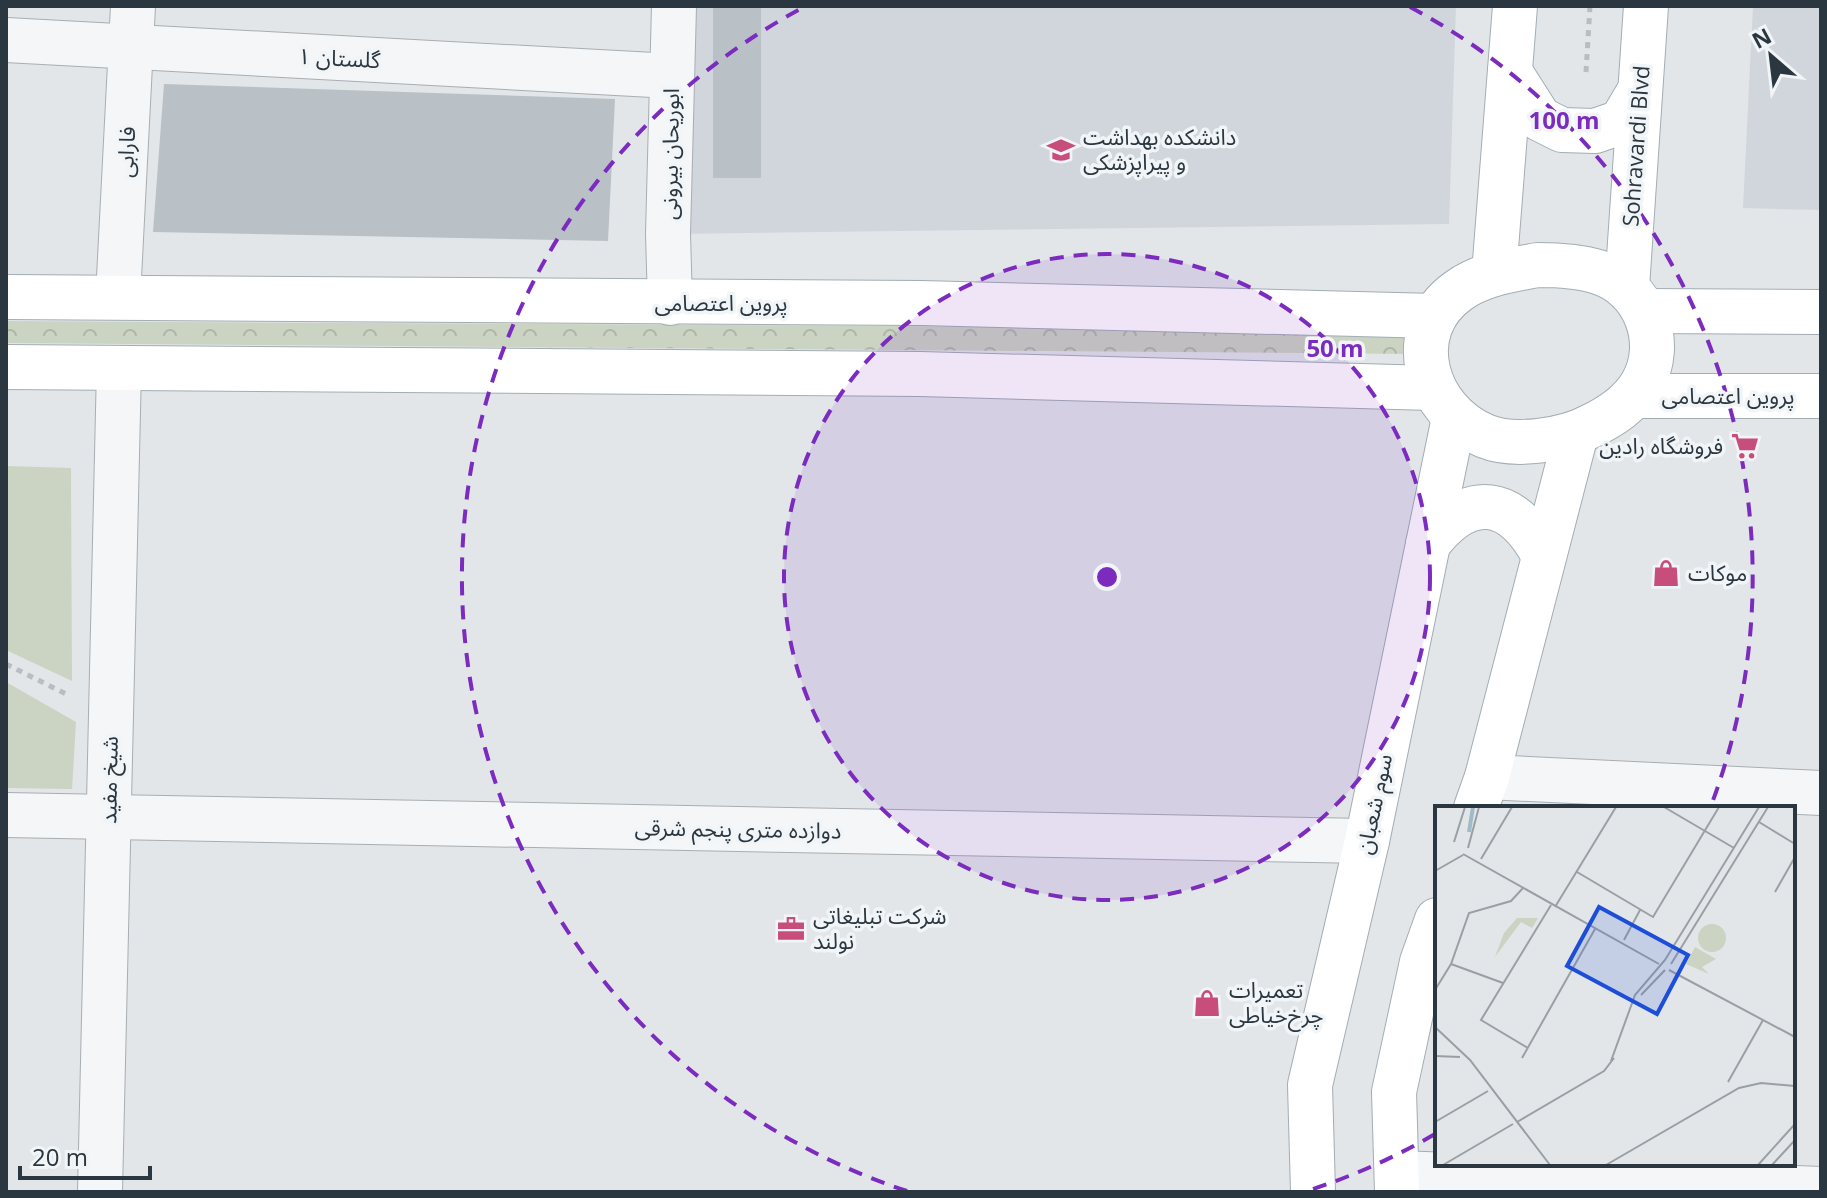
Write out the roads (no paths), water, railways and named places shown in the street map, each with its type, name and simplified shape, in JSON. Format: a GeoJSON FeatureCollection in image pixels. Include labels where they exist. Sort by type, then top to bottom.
{"type":"FeatureCollection","features":[{"type":"Feature","properties":{"kind":"main road"},"geometry":{"type":"LineString","coordinates":[[1494,274],[1515,6]]}},
{"type":"Feature","properties":{"kind":"main road","name":"Sohravardi Blvd"},"geometry":{"type":"LineString","coordinates":[[1636,299],[1640,90],[1646,6]]}},
{"type":"Feature","properties":{"kind":"main road"},"geometry":{"type":"LineString","coordinates":[[1510,72],[1540,119],[1562,130],[1595,131],[1621,122],[1640,90]]}},
{"type":"Feature","properties":{"kind":"main road"},"geometry":{"type":"LineString","coordinates":[[1538,265],[1570,266],[1601,272],[1636,299],[1654,342],[1648,373],[1634,396],[1612,415],[1576,434],[1534,442],[1487,437],[1443,403],[1425,347],[1435,316],[1458,291],[1494,274],[1538,265]]}},
{"type":"Feature","properties":{"kind":"main road","name":"پروین اعتصامی"},"geometry":{"type":"LineString","coordinates":[[6,297],[921,303],[1435,316]]}},
{"type":"Feature","properties":{"kind":"main road"},"geometry":{"type":"LineString","coordinates":[[1636,299],[1821,312]]}},
{"type":"Feature","properties":{"kind":"main road"},"geometry":{"type":"LineString","coordinates":[[6,367],[920,374],[1443,403]]}},
{"type":"Feature","properties":{"kind":"main road","name":"پروین اعتصامی"},"geometry":{"type":"LineString","coordinates":[[1634,396],[1821,396]]}},
{"type":"Feature","properties":{"kind":"main road","name":"سوم شعبان"},"geometry":{"type":"LineString","coordinates":[[1313,1192],[1310,1085],[1367,841],[1428,544],[1443,403]]}},
{"type":"Feature","properties":{"kind":"main road"},"geometry":{"type":"LineString","coordinates":[[1481,793],[1576,434]]}},
{"type":"Feature","properties":{"kind":"main road"},"geometry":{"type":"LineString","coordinates":[[1428,544],[1443,525],[1461,512],[1486,506],[1510,512],[1532,533],[1544,556]]}},
{"type":"Feature","properties":{"kind":"main road"},"geometry":{"type":"LineString","coordinates":[[1397,1183],[1394,1092],[1422,962],[1435,926]]}},
{"type":"Feature","properties":{"kind":"street","name":"ابوریحان بیرونی"},"geometry":{"type":"LineString","coordinates":[[670,303],[668,234],[674,6]]}},
{"type":"Feature","properties":{"kind":"street","name":"گلستان ۱"},"geometry":{"type":"LineString","coordinates":[[6,40],[132,27],[672,76]]}},
{"type":"Feature","properties":{"kind":"street","name":"فارابی"},"geometry":{"type":"LineString","coordinates":[[118,297],[132,27]]}},
{"type":"Feature","properties":{"kind":"street","name":"شیخ مفید"},"geometry":{"type":"LineString","coordinates":[[100,1192],[119,368]]}},
{"type":"Feature","properties":{"kind":"street"},"geometry":{"type":"LineString","coordinates":[[1481,793],[1821,793]]}},
{"type":"Feature","properties":{"kind":"street","name":"دوازده متری پنجم شرقی"},"geometry":{"type":"LineString","coordinates":[[6,815],[1367,841]]}},
{"type":"Feature","properties":{"kind":"street"},"geometry":{"type":"LineString","coordinates":[[1397,1183],[1821,1189]]}},
{"type":"Feature","properties":{"kind":"place","name":"دانشکده بهداشت و پیراپزشکی"},"geometry":{"type":"Point","coordinates":[1061,150]}},
{"type":"Feature","properties":{"kind":"place","name":"فروشگاه رادین"},"geometry":{"type":"Point","coordinates":[1745,446]}},
{"type":"Feature","properties":{"kind":"place","name":"موکات"},"geometry":{"type":"Point","coordinates":[1666,573]}},
{"type":"Feature","properties":{"kind":"place","name":"شرکت تبلیغاتی نولند"},"geometry":{"type":"Point","coordinates":[791,929]}},
{"type":"Feature","properties":{"kind":"place","name":"تعمیرات چرخ‌خیاطی"},"geometry":{"type":"Point","coordinates":[1207,1003]}}]}
